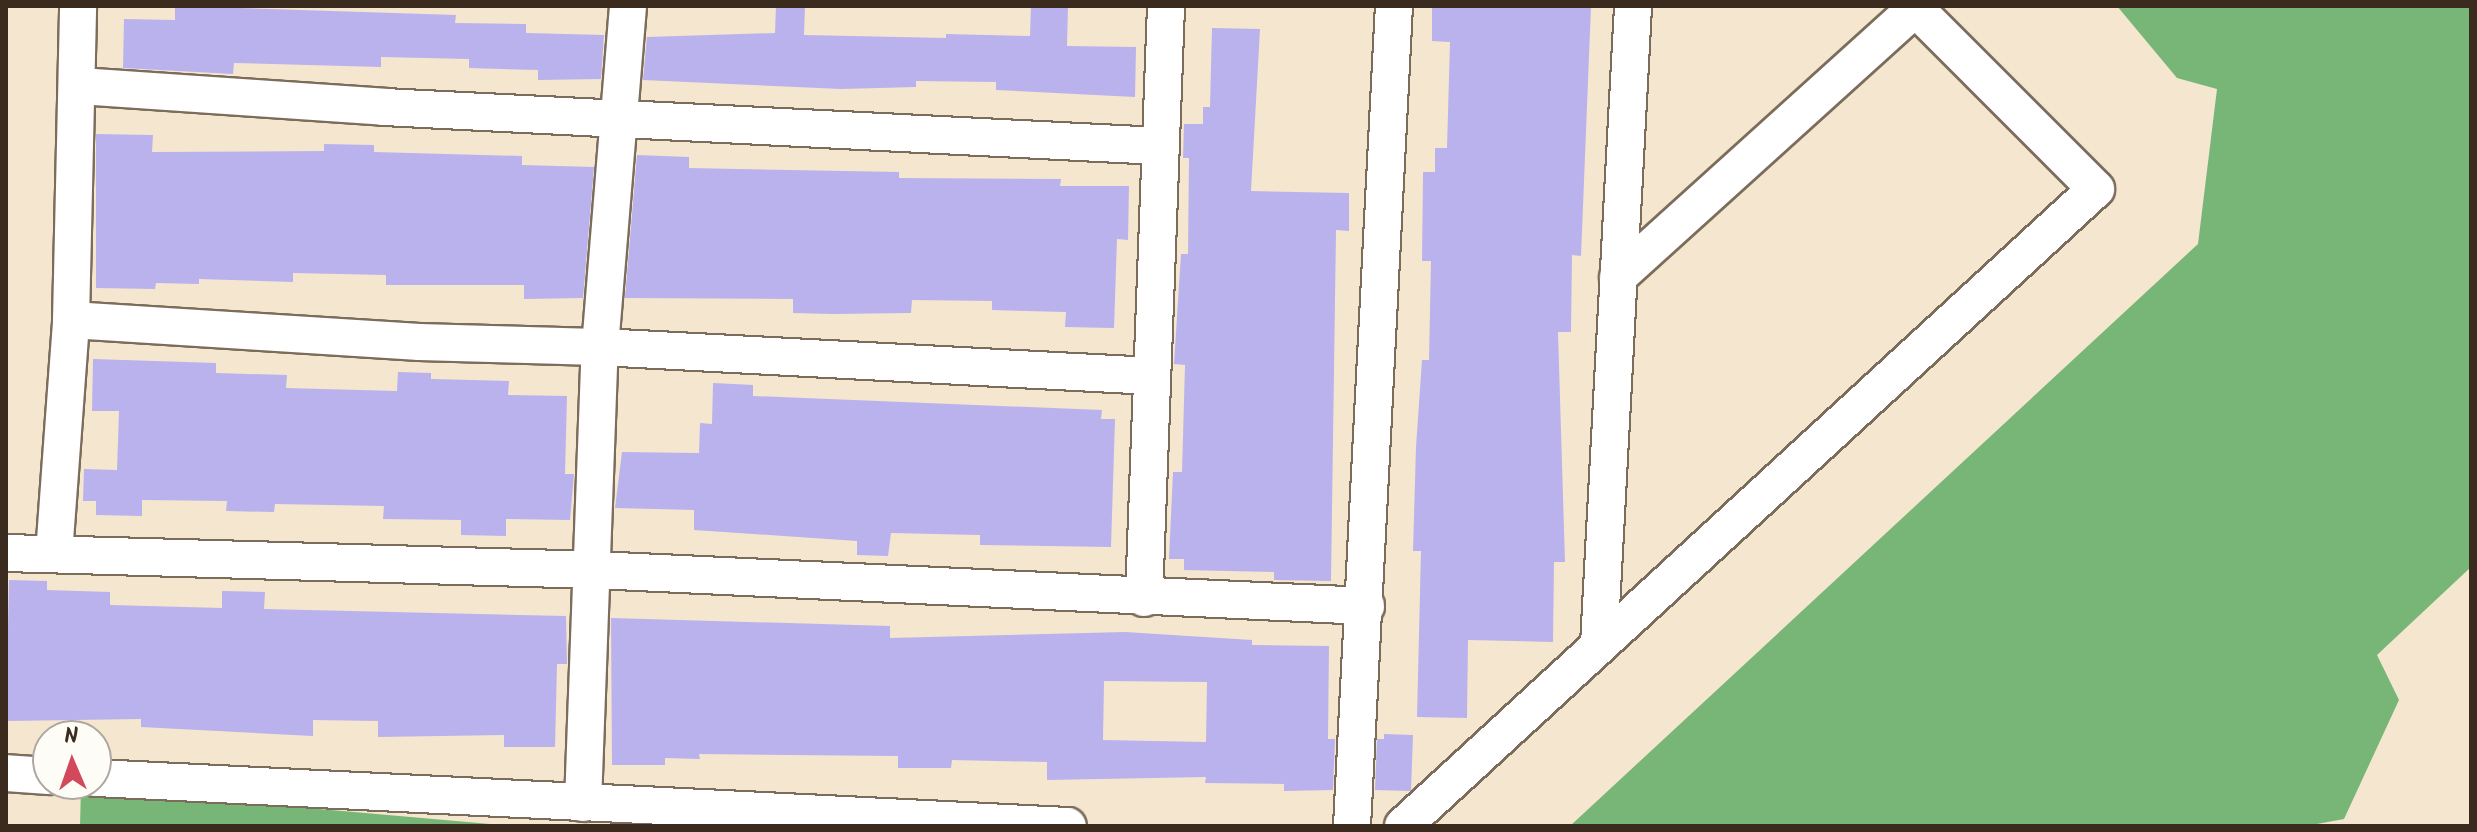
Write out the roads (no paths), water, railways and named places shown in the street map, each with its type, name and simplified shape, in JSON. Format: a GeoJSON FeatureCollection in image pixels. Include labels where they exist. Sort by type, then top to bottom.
{"type":"FeatureCollection","features":[{"type":"Feature","properties":{"kind":"street"},"geometry":{"type":"LineString","coordinates":[[54,554],[71,320],[79,86],[78,6]]}},
{"type":"Feature","properties":{"kind":"street"},"geometry":{"type":"LineString","coordinates":[[583,803],[595,570],[600,347],[622,119],[628,6]]}},
{"type":"Feature","properties":{"kind":"street"},"geometry":{"type":"LineString","coordinates":[[1144,598],[1166,6]]}},
{"type":"Feature","properties":{"kind":"street"},"geometry":{"type":"LineString","coordinates":[[1352,826],[1366,606],[1394,6]]}},
{"type":"Feature","properties":{"kind":"street"},"geometry":{"type":"LineString","coordinates":[[1599,645],[1633,6]]}},
{"type":"Feature","properties":{"kind":"street"},"geometry":{"type":"LineString","coordinates":[[1403,826],[2096,189],[1914,7],[1618,277]]}},
{"type":"Feature","properties":{"kind":"street"},"geometry":{"type":"LineString","coordinates":[[79,86],[622,119],[1159,146]]}},
{"type":"Feature","properties":{"kind":"street"},"geometry":{"type":"LineString","coordinates":[[71,320],[419,342],[600,347],[1152,376]]}},
{"type":"Feature","properties":{"kind":"street"},"geometry":{"type":"LineString","coordinates":[[6,553],[595,570],[1366,606]]}},
{"type":"Feature","properties":{"kind":"street"},"geometry":{"type":"LineString","coordinates":[[6,773],[32,775]]}},
{"type":"Feature","properties":{"kind":"street"},"geometry":{"type":"LineString","coordinates":[[112,779],[1068,826]]}}]}
